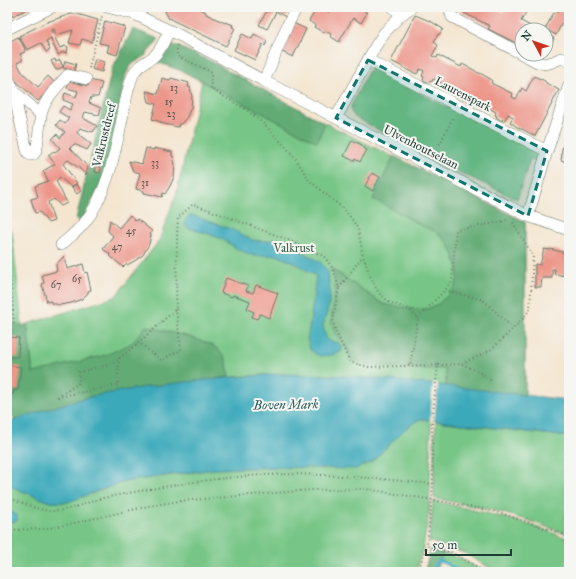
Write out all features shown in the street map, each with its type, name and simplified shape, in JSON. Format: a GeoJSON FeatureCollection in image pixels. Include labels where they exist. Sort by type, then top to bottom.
{"type":"FeatureCollection","features":[{"type":"Feature","properties":{"kind":"street"},"geometry":{"type":"LineString","coordinates":[[7,29],[52,7]]}},
{"type":"Feature","properties":{"kind":"street"},"geometry":{"type":"LineString","coordinates":[[264,81],[288,24],[297,7]]}},
{"type":"Feature","properties":{"kind":"street"},"geometry":{"type":"LineString","coordinates":[[393,7],[401,15]]}},
{"type":"Feature","properties":{"kind":"street"},"geometry":{"type":"LineString","coordinates":[[336,118],[384,33],[401,15],[412,7]]}},
{"type":"Feature","properties":{"kind":"street"},"geometry":{"type":"LineString","coordinates":[[449,7],[452,17],[541,64],[548,64],[561,58],[569,61]]}},
{"type":"Feature","properties":{"kind":"street","name":"Ulvenhoutselaan"},"geometry":{"type":"LineString","coordinates":[[104,11],[137,10],[173,33],[264,81],[528,216],[569,230]]}},
{"type":"Feature","properties":{"kind":"street","name":"Valkrustdreef"},"geometry":{"type":"LineString","coordinates":[[61,245],[80,228],[91,214],[107,178],[115,152],[129,89],[134,74],[138,67],[154,57],[173,33]]}},
{"type":"Feature","properties":{"kind":"street","name":"Laurenspark"},"geometry":{"type":"LineString","coordinates":[[368,60],[547,151]]}},
{"type":"Feature","properties":{"kind":"street"},"geometry":{"type":"LineString","coordinates":[[7,76],[14,92],[27,150],[30,155],[34,154],[36,149],[42,109],[50,95],[68,75],[86,79]]}},
{"type":"Feature","properties":{"kind":"street"},"geometry":{"type":"LineString","coordinates":[[528,216],[547,151],[569,85]]}},
{"type":"Feature","properties":{"kind":"street"},"geometry":{"type":"LineString","coordinates":[[14,92],[41,115]]}},
{"type":"Feature","properties":{"kind":"path"},"geometry":{"type":"LineString","coordinates":[[86,79],[104,11]]}},
{"type":"Feature","properties":{"kind":"path"},"geometry":{"type":"LineString","coordinates":[[173,33],[177,56],[211,72],[211,89],[247,110],[266,126],[294,156],[309,180],[342,207],[349,215],[358,229],[362,256],[370,278],[378,292],[389,302],[408,310],[418,318]]}},
{"type":"Feature","properties":{"kind":"path"},"geometry":{"type":"LineString","coordinates":[[429,165],[459,106]]}},
{"type":"Feature","properties":{"kind":"path"},"geometry":{"type":"LineString","coordinates":[[138,342],[161,360],[181,350],[176,309],[178,218],[194,204],[286,239],[324,256],[333,269],[339,288]]}},
{"type":"Feature","properties":{"kind":"path"},"geometry":{"type":"LineString","coordinates":[[362,256],[339,288],[333,320],[335,330],[350,362],[369,367],[410,366],[462,364],[492,349],[530,310],[533,256],[510,218],[501,222],[456,230],[452,281],[418,318],[410,366]]}},
{"type":"Feature","properties":{"kind":"path"},"geometry":{"type":"LineString","coordinates":[[7,239],[14,323],[7,321]]}},
{"type":"Feature","properties":{"kind":"path"},"geometry":{"type":"LineString","coordinates":[[445,290],[483,300],[514,328]]}},
{"type":"Feature","properties":{"kind":"path"},"geometry":{"type":"LineString","coordinates":[[7,306],[12,301]]}},
{"type":"Feature","properties":{"kind":"path"},"geometry":{"type":"LineString","coordinates":[[119,358],[118,385],[58,397],[79,383],[79,372],[112,364],[176,309]]}},
{"type":"Feature","properties":{"kind":"path"},"geometry":{"type":"LineString","coordinates":[[462,364],[479,372],[492,381]]}},
{"type":"Feature","properties":{"kind":"path"},"geometry":{"type":"LineString","coordinates":[[418,572],[427,546],[432,484],[432,424],[438,365]]}},
{"type":"Feature","properties":{"kind":"path"},"geometry":{"type":"LineString","coordinates":[[7,497],[39,509],[51,511],[73,507],[97,500],[183,483],[260,475],[297,474],[432,484]]}},
{"type":"Feature","properties":{"kind":"path"},"geometry":{"type":"LineString","coordinates":[[7,530],[42,529],[61,526],[149,506],[179,502],[311,490],[366,488],[497,512],[569,536]]}},
{"type":"Feature","properties":{"kind":"path"},"geometry":{"type":"LineString","coordinates":[[427,546],[451,552],[486,572]]}},
{"type":"Feature","properties":{"kind":"highlighted area"},"geometry":{"type":"Polygon","coordinates":[[[368,60],[547,151],[528,216],[336,118],[368,60]]]}},
{"type":"Feature","properties":{"kind":"green space"},"geometry":{"type":"Polygon","coordinates":[[[133,29],[159,39],[144,57],[132,64],[126,74],[109,161],[102,183],[80,223],[76,219],[112,69],[133,29]]]}},
{"type":"Feature","properties":{"kind":"green space"},"geometry":{"type":"Polygon","coordinates":[[[172,44],[208,60],[325,123],[317,142],[182,71],[157,62],[170,49],[172,44]]]}},
{"type":"Feature","properties":{"kind":"green space","name":"Valkrust"},"geometry":{"type":"Polygon","coordinates":[[[208,60],[325,123],[525,222],[525,396],[403,381],[326,375],[281,374],[229,377],[156,386],[33,374],[27,324],[115,297],[159,241],[177,192],[208,60]]]}},
{"type":"Feature","properties":{"kind":"green space"},"geometry":{"type":"Polygon","coordinates":[[[370,68],[536,152],[537,161],[530,159],[517,199],[435,161],[355,117],[351,111],[352,104],[370,68]]]}},
{"type":"Feature","properties":{"kind":"green space"},"geometry":{"type":"Polygon","coordinates":[[[394,156],[525,222],[525,396],[446,386],[445,369],[417,369],[370,365],[351,359],[346,347],[335,334],[331,323],[335,287],[334,275],[331,268],[383,304],[415,309],[427,309],[438,304],[455,287],[458,277],[458,268],[450,247],[443,238],[434,231],[373,199],[394,156]]]}},
{"type":"Feature","properties":{"kind":"green space"},"geometry":{"type":"Polygon","coordinates":[[[7,228],[12,231],[22,326],[7,323],[7,228]]]}},
{"type":"Feature","properties":{"kind":"green space"},"geometry":{"type":"Polygon","coordinates":[[[569,301],[569,376],[566,375],[565,360],[569,301]]]}},
{"type":"Feature","properties":{"kind":"green space"},"geometry":{"type":"Polygon","coordinates":[[[7,323],[22,326],[27,324],[33,373],[106,355],[132,343],[146,326],[190,337],[212,345],[219,350],[227,362],[229,377],[104,394],[50,408],[15,420],[7,413],[7,323]]]}},
{"type":"Feature","properties":{"kind":"green space"},"geometry":{"type":"Polygon","coordinates":[[[566,375],[569,376],[569,400],[565,399],[566,375]]]}},
{"type":"Feature","properties":{"kind":"green space"},"geometry":{"type":"Polygon","coordinates":[[[421,419],[431,420],[430,489],[429,513],[423,548],[415,572],[7,572],[7,485],[50,502],[67,502],[123,482],[215,469],[277,467],[406,428],[421,419]]]}},
{"type":"Feature","properties":{"kind":"green space"},"geometry":{"type":"Polygon","coordinates":[[[436,421],[569,437],[569,535],[496,511],[434,498],[434,443],[436,421]]]}},
{"type":"Feature","properties":{"kind":"green space"},"geometry":{"type":"Polygon","coordinates":[[[433,501],[519,522],[569,539],[569,572],[497,572],[464,553],[429,541],[433,501]]]}},
{"type":"Feature","properties":{"kind":"green space"},"geometry":{"type":"Polygon","coordinates":[[[431,550],[443,553],[435,572],[424,572],[431,550]]]}},
{"type":"Feature","properties":{"kind":"green space"},"geometry":{"type":"Polygon","coordinates":[[[443,553],[462,559],[484,572],[460,572],[439,560],[443,553]]]}},
{"type":"Feature","properties":{"kind":"water"},"geometry":{"type":"Polygon","coordinates":[[[192,215],[231,229],[253,240],[275,240],[292,246],[320,262],[328,272],[330,288],[329,305],[323,326],[326,338],[331,342],[338,342],[342,348],[341,352],[332,355],[319,356],[310,350],[307,339],[316,276],[295,263],[276,255],[255,256],[241,251],[222,239],[188,228],[185,224],[186,218],[192,215]]]}},
{"type":"Feature","properties":{"kind":"water","name":"Boven Mark"},"geometry":{"type":"Polygon","coordinates":[[[281,374],[345,376],[391,380],[569,400],[569,437],[421,419],[406,428],[372,462],[356,469],[277,467],[215,469],[123,482],[68,502],[50,502],[7,485],[7,423],[66,403],[109,393],[183,382],[281,374]]]}},
{"type":"Feature","properties":{"kind":"water"},"geometry":{"type":"Polygon","coordinates":[[[7,509],[17,515],[17,521],[7,523],[7,509]]]}},
{"type":"Feature","properties":{"kind":"pier"},"geometry":{"type":"Polygon","coordinates":[[[433,383],[438,383],[434,422],[430,422],[433,383]]]}},
{"type":"Feature","properties":{"kind":"building"},"geometry":{"type":"Polygon","coordinates":[[[9,7],[32,7],[13,16],[9,7]]]}},
{"type":"Feature","properties":{"kind":"building"},"geometry":{"type":"Polygon","coordinates":[[[163,7],[196,7],[206,12],[206,14],[233,25],[232,27],[235,28],[226,46],[172,20],[171,18],[169,19],[163,7]]]}},
{"type":"Feature","properties":{"kind":"building"},"geometry":{"type":"Polygon","coordinates":[[[269,7],[276,12],[267,29],[259,25],[269,7]]]}},
{"type":"Feature","properties":{"kind":"building"},"geometry":{"type":"Polygon","coordinates":[[[279,7],[292,7],[286,17],[277,12],[279,7]]]}},
{"type":"Feature","properties":{"kind":"building"},"geometry":{"type":"Polygon","coordinates":[[[318,7],[329,12],[332,7],[342,7],[346,9],[347,7],[368,7],[365,12],[367,13],[361,23],[353,18],[339,42],[330,36],[331,34],[325,31],[324,33],[314,27],[315,25],[309,21],[318,7]]]}},
{"type":"Feature","properties":{"kind":"building"},"geometry":{"type":"Polygon","coordinates":[[[465,7],[493,7],[504,12],[506,7],[529,7],[521,21],[523,22],[514,22],[514,42],[488,29],[490,26],[462,12],[465,7]]]}},
{"type":"Feature","properties":{"kind":"building"},"geometry":{"type":"Polygon","coordinates":[[[566,7],[569,8],[569,20],[562,23],[556,35],[554,34],[554,22],[549,22],[553,14],[566,7]]]}},
{"type":"Feature","properties":{"kind":"building"},"geometry":{"type":"Polygon","coordinates":[[[71,14],[77,14],[98,20],[92,42],[82,39],[80,45],[69,43],[73,30],[56,35],[54,29],[51,30],[60,48],[65,46],[68,47],[67,53],[63,52],[58,55],[51,38],[46,41],[50,50],[46,52],[41,43],[27,50],[19,36],[47,22],[71,14]]]}},
{"type":"Feature","properties":{"kind":"building"},"geometry":{"type":"Polygon","coordinates":[[[415,15],[432,22],[443,29],[439,35],[438,34],[434,42],[438,45],[432,56],[437,58],[438,55],[461,67],[462,64],[480,73],[492,80],[491,83],[513,94],[512,97],[516,99],[522,88],[526,91],[534,76],[559,90],[535,136],[520,129],[510,122],[513,117],[508,114],[505,120],[503,119],[502,121],[496,117],[496,112],[475,101],[473,103],[466,100],[453,93],[455,90],[433,79],[432,82],[430,81],[429,83],[423,80],[424,77],[422,76],[424,71],[420,69],[417,74],[391,61],[415,15]]]}},
{"type":"Feature","properties":{"kind":"building"},"geometry":{"type":"Polygon","coordinates":[[[105,21],[125,27],[117,55],[107,52],[109,45],[99,43],[105,21]]]}},
{"type":"Feature","properties":{"kind":"building"},"geometry":{"type":"Polygon","coordinates":[[[293,23],[306,29],[293,57],[280,51],[293,23]]]}},
{"type":"Feature","properties":{"kind":"building"},"geometry":{"type":"Polygon","coordinates":[[[242,34],[252,39],[254,34],[267,41],[265,46],[263,44],[255,60],[234,50],[242,34]]]}},
{"type":"Feature","properties":{"kind":"building"},"geometry":{"type":"Polygon","coordinates":[[[18,37],[25,49],[25,52],[20,54],[23,60],[17,63],[22,72],[38,87],[48,76],[55,83],[38,101],[15,80],[7,69],[13,66],[9,60],[7,61],[7,43],[18,37]]]}},
{"type":"Feature","properties":{"kind":"building"},"geometry":{"type":"Polygon","coordinates":[[[55,59],[56,62],[60,60],[63,67],[56,70],[51,61],[55,59]]]}},
{"type":"Feature","properties":{"kind":"building"},"geometry":{"type":"Polygon","coordinates":[[[95,59],[104,62],[102,72],[92,69],[95,59]]]}},
{"type":"Feature","properties":{"kind":"building"},"geometry":{"type":"Polygon","coordinates":[[[65,61],[76,64],[74,71],[63,68],[65,61]]]}},
{"type":"Feature","properties":{"kind":"building"},"geometry":{"type":"Polygon","coordinates":[[[162,78],[170,80],[171,78],[189,83],[188,87],[190,87],[192,96],[191,107],[187,117],[181,124],[179,124],[178,127],[160,123],[161,122],[152,119],[156,104],[149,102],[146,91],[158,94],[162,78]]]}},
{"type":"Feature","properties":{"kind":"building"},"geometry":{"type":"Polygon","coordinates":[[[90,80],[102,83],[98,97],[91,97],[89,103],[101,108],[99,115],[85,112],[83,118],[97,126],[93,132],[80,128],[77,133],[91,144],[87,150],[74,144],[70,148],[88,167],[86,175],[68,160],[63,164],[77,183],[71,187],[60,177],[56,181],[67,203],[61,206],[54,199],[48,202],[54,221],[48,223],[40,212],[35,213],[31,199],[38,197],[35,186],[48,181],[43,171],[55,164],[48,155],[60,148],[52,139],[57,134],[60,138],[65,132],[56,125],[60,120],[65,124],[69,118],[59,112],[63,106],[70,110],[73,104],[63,100],[65,93],[76,97],[78,91],[67,88],[69,81],[88,86],[90,80]]]}},
{"type":"Feature","properties":{"kind":"building"},"geometry":{"type":"Polygon","coordinates":[[[7,112],[12,129],[7,130],[7,112]]]}},
{"type":"Feature","properties":{"kind":"building"},"geometry":{"type":"Polygon","coordinates":[[[567,135],[569,136],[569,163],[561,160],[562,149],[567,135]]]}},
{"type":"Feature","properties":{"kind":"building"},"geometry":{"type":"Polygon","coordinates":[[[352,140],[362,145],[362,147],[367,150],[360,162],[344,156],[352,140]]]}},
{"type":"Feature","properties":{"kind":"building"},"geometry":{"type":"Polygon","coordinates":[[[146,148],[154,150],[154,148],[172,152],[175,165],[174,177],[165,194],[163,193],[162,197],[144,193],[144,191],[136,189],[140,173],[133,171],[129,161],[142,164],[146,148]]]}},
{"type":"Feature","properties":{"kind":"building"},"geometry":{"type":"Polygon","coordinates":[[[97,165],[101,167],[100,173],[95,172],[97,165]]]}},
{"type":"Feature","properties":{"kind":"building"},"geometry":{"type":"Polygon","coordinates":[[[372,173],[380,177],[373,191],[365,186],[372,173]]]}},
{"type":"Feature","properties":{"kind":"building"},"geometry":{"type":"Polygon","coordinates":[[[77,184],[81,191],[77,194],[72,187],[77,184]]]}},
{"type":"Feature","properties":{"kind":"building"},"geometry":{"type":"Polygon","coordinates":[[[130,215],[136,221],[137,219],[152,231],[150,234],[149,244],[143,255],[123,267],[103,249],[113,236],[108,231],[110,220],[119,228],[130,215]]]}},
{"type":"Feature","properties":{"kind":"building"},"geometry":{"type":"Polygon","coordinates":[[[568,245],[569,266],[566,266],[566,276],[554,274],[555,269],[552,269],[552,278],[542,278],[541,287],[535,287],[535,264],[540,265],[544,249],[566,253],[568,245]]]}},
{"type":"Feature","properties":{"kind":"building"},"geometry":{"type":"Polygon","coordinates":[[[64,256],[67,269],[83,264],[85,273],[87,272],[91,290],[88,291],[82,299],[60,305],[51,303],[51,301],[47,302],[42,284],[44,283],[42,275],[57,271],[56,265],[64,256]]]}},
{"type":"Feature","properties":{"kind":"building","name":"Valkrust"},"geometry":{"type":"Polygon","coordinates":[[[226,278],[248,286],[246,291],[253,293],[256,285],[278,293],[269,318],[260,314],[257,319],[252,317],[254,312],[247,309],[250,301],[233,295],[232,297],[221,293],[226,278]]]}},
{"type":"Feature","properties":{"kind":"building"},"geometry":{"type":"Polygon","coordinates":[[[9,337],[19,338],[18,357],[7,357],[9,337]]]}},
{"type":"Feature","properties":{"kind":"building"},"geometry":{"type":"Polygon","coordinates":[[[7,365],[21,367],[18,390],[14,390],[13,394],[7,393],[7,365]]]}},
{"type":"Feature","properties":{"kind":"waterway"},"geometry":{"type":"LineString","coordinates":[[432,572],[437,562],[441,561],[461,572]]}}]}
